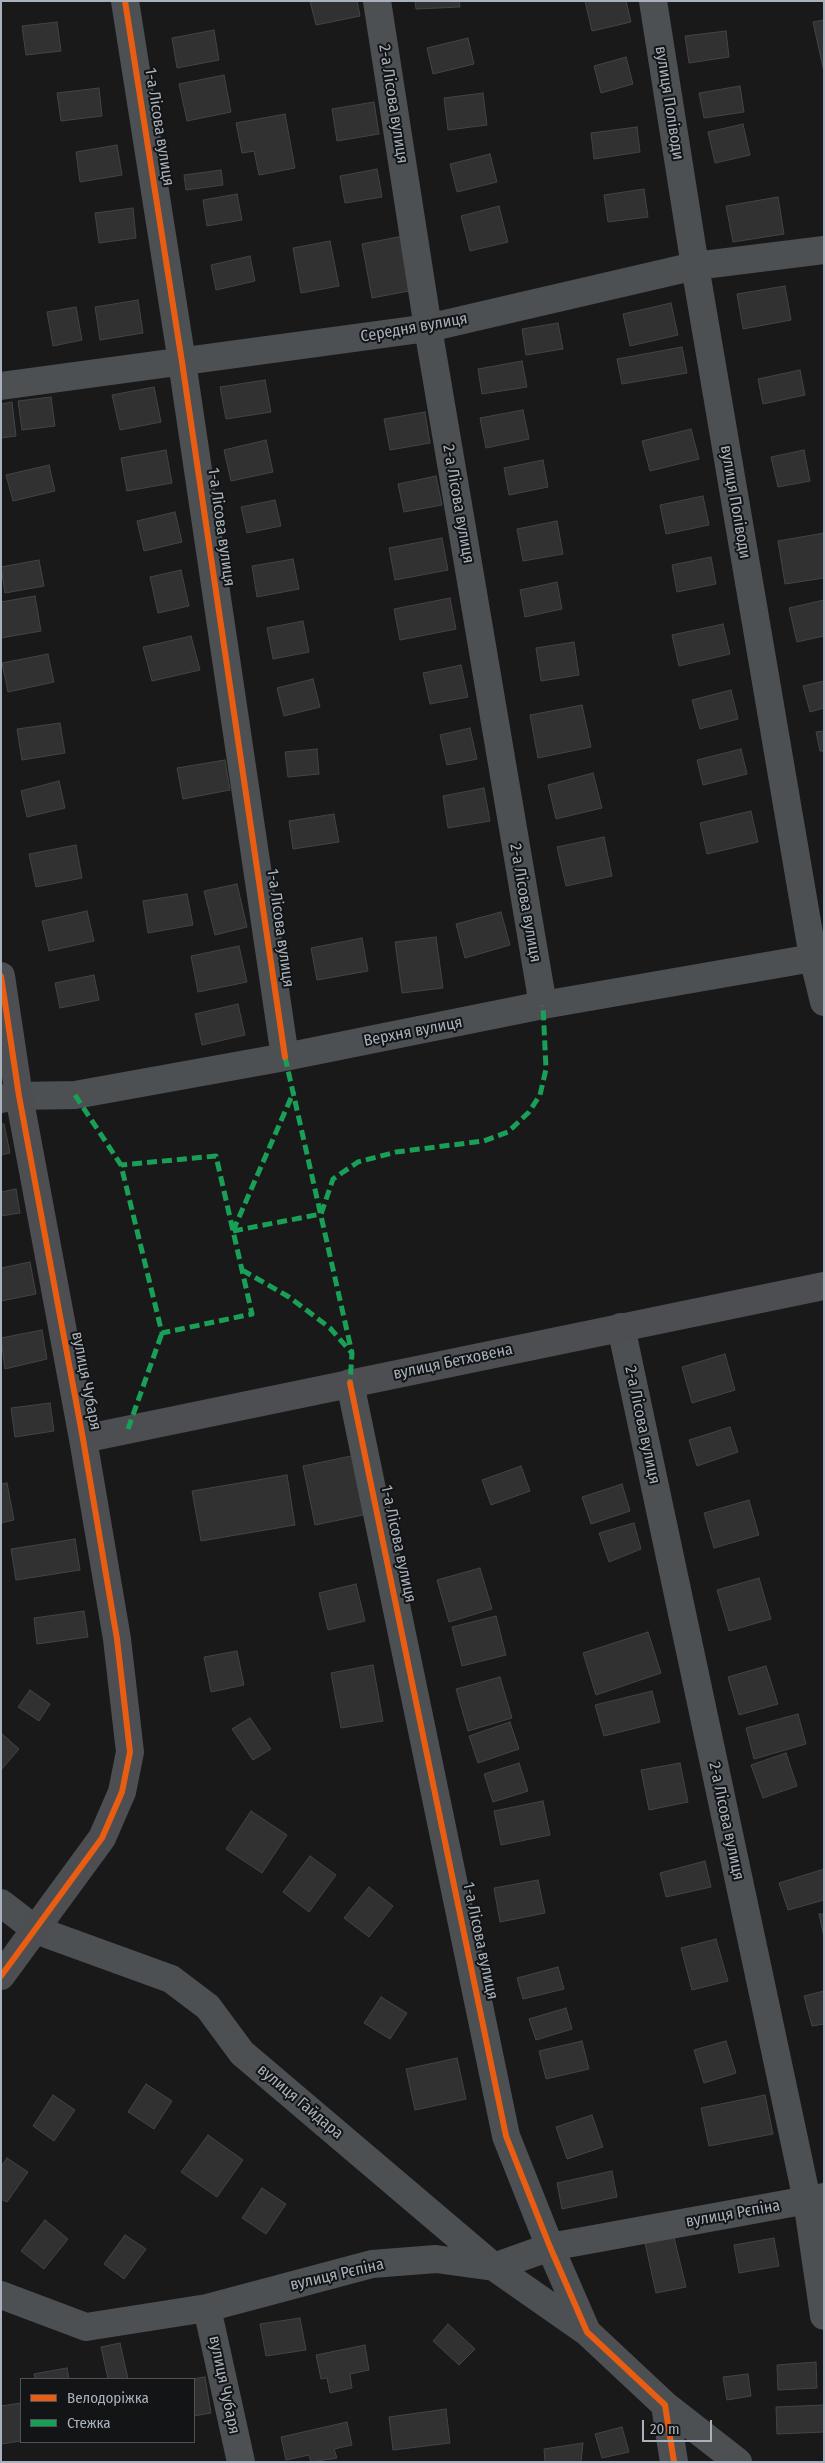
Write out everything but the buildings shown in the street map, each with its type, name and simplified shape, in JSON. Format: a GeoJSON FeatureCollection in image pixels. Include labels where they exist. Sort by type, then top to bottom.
{"type":"FeatureCollection","features":[{"type":"Feature","properties":{"kind":"street","name":"1-а Лісова вулиця"},"geometry":{"type":"LineString","coordinates":[[125,1],[182,362],[285,1057]]}},
{"type":"Feature","properties":{"kind":"street","name":"2-а Лісова вулиця"},"geometry":{"type":"LineString","coordinates":[[377,1],[428,328],[543,1005]]}},
{"type":"Feature","properties":{"kind":"street","name":"вулиця Поліводи"},"geometry":{"type":"LineString","coordinates":[[653,1],[695,266],[818,957],[824,1002]]}},
{"type":"Feature","properties":{"kind":"street","name":"Середня вулиця"},"geometry":{"type":"LineString","coordinates":[[1,386],[428,328],[695,266],[824,250]]}},
{"type":"Feature","properties":{"kind":"street","name":"Верхня вулиця"},"geometry":{"type":"LineString","coordinates":[[10,1098],[75,1094],[285,1057],[543,1005],[818,957]]}},
{"type":"Feature","properties":{"kind":"street","name":"вулиця Чубаря"},"geometry":{"type":"LineString","coordinates":[[1,976],[10,1098],[83,1439],[126,1706],[130,1752],[122,1792],[102,1838],[1,1976]]}},
{"type":"Feature","properties":{"kind":"street","name":"вулиця Бетховена"},"geometry":{"type":"LineString","coordinates":[[83,1439],[824,1286]]}},
{"type":"Feature","properties":{"kind":"street","name":"2-а Лісова вулиця"},"geometry":{"type":"LineString","coordinates":[[621,1327],[815,2199],[824,2316]]}},
{"type":"Feature","properties":{"kind":"street","name":"1-а Лісова вулиця"},"geometry":{"type":"LineString","coordinates":[[350,1383],[506,2136],[550,2247],[587,2332],[665,2405]]}},
{"type":"Feature","properties":{"kind":"street","name":"вулиця Гайдара"},"geometry":{"type":"LineString","coordinates":[[1,1903],[36,1930],[171,1979],[208,2006],[242,2053],[494,2267],[587,2332]]}},
{"type":"Feature","properties":{"kind":"street","name":"вулиця Рєпіна"},"geometry":{"type":"LineString","coordinates":[[1,2295],[86,2327],[207,2308],[372,2264],[436,2259],[494,2267],[550,2247],[815,2199]]}},
{"type":"Feature","properties":{"kind":"street","name":"вулиця Чубаря"},"geometry":{"type":"LineString","coordinates":[[207,2308],[241,2462]]}},
{"type":"Feature","properties":{"kind":"street"},"geometry":{"type":"LineString","coordinates":[[665,2405],[674,2462]]}},
{"type":"Feature","properties":{"kind":"street"},"geometry":{"type":"LineString","coordinates":[[665,2405],[738,2462]]}},
{"type":"Feature","properties":{"kind":"marked path"},"geometry":{"type":"LineString","coordinates":[[233,1231],[321,1214],[333,1179],[358,1162],[396,1152],[484,1141],[508,1132],[529,1112],[540,1095],[546,1069],[543,1005]]}},
{"type":"Feature","properties":{"kind":"marked path"},"geometry":{"type":"LineString","coordinates":[[285,1057],[352,1353],[350,1383]]}},
{"type":"Feature","properties":{"kind":"marked path"},"geometry":{"type":"LineString","coordinates":[[233,1231],[294,1091]]}},
{"type":"Feature","properties":{"kind":"marked path"},"geometry":{"type":"LineString","coordinates":[[75,1095],[121,1165],[162,1333],[252,1314],[216,1156],[121,1165]]}},
{"type":"Feature","properties":{"kind":"marked path"},"geometry":{"type":"LineString","coordinates":[[242,1270],[289,1297],[330,1328],[351,1352]]}},
{"type":"Feature","properties":{"kind":"marked path"},"geometry":{"type":"LineString","coordinates":[[128,1429],[162,1333]]}},
{"type":"Feature","properties":{"kind":"cycle path"},"geometry":{"type":"LineString","coordinates":[[125,1],[182,362],[285,1057]]}},
{"type":"Feature","properties":{"kind":"cycle path"},"geometry":{"type":"LineString","coordinates":[[1,976],[19,1096],[83,1439],[117,1639],[130,1752],[122,1792],[102,1838],[1,1976]]}},
{"type":"Feature","properties":{"kind":"cycle path"},"geometry":{"type":"LineString","coordinates":[[350,1383],[506,2136],[550,2247],[587,2332],[665,2405],[674,2462]]}}]}
